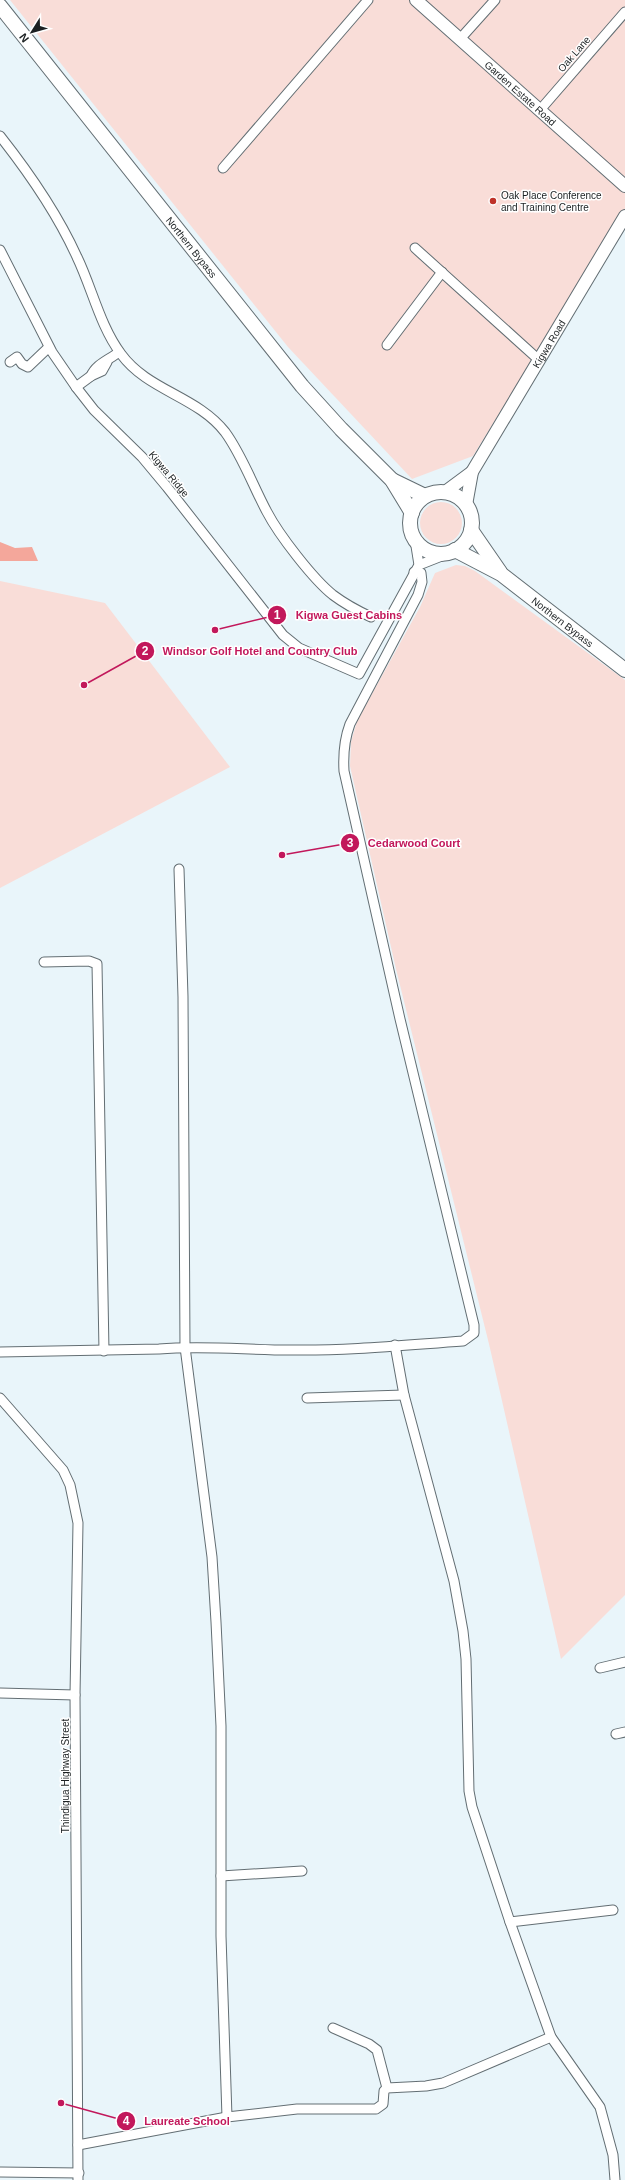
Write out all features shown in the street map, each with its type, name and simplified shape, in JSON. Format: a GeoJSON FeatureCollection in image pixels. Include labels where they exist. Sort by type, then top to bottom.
{"type":"FeatureCollection","features":[{"type":"Feature","properties":{"kind":"main road","name":"Northern Bypass"},"geometry":{"type":"LineString","coordinates":[[0,6],[302,386],[340,429],[392,480]]}},
{"type":"Feature","properties":{"kind":"main road"},"geometry":{"type":"LineString","coordinates":[[392,480],[425,496]]}},
{"type":"Feature","properties":{"kind":"main road"},"geometry":{"type":"LineString","coordinates":[[392,480],[412,513]]}},
{"type":"Feature","properties":{"kind":"main road"},"geometry":{"type":"LineString","coordinates":[[437,492],[445,492],[459,497],[466,505],[472,517],[471,530],[466,542],[454,551],[434,553],[425,550],[415,540],[411,528],[412,513],[415,506],[425,496],[437,492]]}},
{"type":"Feature","properties":{"kind":"main road"},"geometry":{"type":"LineString","coordinates":[[471,530],[501,574]]}},
{"type":"Feature","properties":{"kind":"main road"},"geometry":{"type":"LineString","coordinates":[[454,551],[501,574]]}},
{"type":"Feature","properties":{"kind":"main road","name":"Northern Bypass"},"geometry":{"type":"LineString","coordinates":[[501,574],[625,670]]}},
{"type":"Feature","properties":{"kind":"street"},"geometry":{"type":"LineString","coordinates":[[223,168],[368,0]]}},
{"type":"Feature","properties":{"kind":"street","name":"Garden Estate Road"},"geometry":{"type":"LineString","coordinates":[[416,0],[625,186]]}},
{"type":"Feature","properties":{"kind":"street"},"geometry":{"type":"LineString","coordinates":[[460,39],[495,0]]}},
{"type":"Feature","properties":{"kind":"street","name":"Oak Lane"},"geometry":{"type":"LineString","coordinates":[[540,110],[625,12]]}},
{"type":"Feature","properties":{"kind":"street"},"geometry":{"type":"LineString","coordinates":[[0,136],[45,198],[64,230],[97,307],[119,352],[126,361],[149,381],[196,405],[214,418],[226,433],[267,513],[291,548],[332,594],[371,617]]}},
{"type":"Feature","properties":{"kind":"street","name":"Kigwa Road"},"geometry":{"type":"LineString","coordinates":[[472,472],[625,216]]}},
{"type":"Feature","properties":{"kind":"street"},"geometry":{"type":"LineString","coordinates":[[415,248],[539,360]]}},
{"type":"Feature","properties":{"kind":"street","name":"Kigwa Ridge"},"geometry":{"type":"LineString","coordinates":[[0,250],[49,347],[76,387],[102,419],[142,457],[283,635],[299,648],[359,674],[416,568]]}},
{"type":"Feature","properties":{"kind":"street"},"geometry":{"type":"LineString","coordinates":[[386,345],[442,272]]}},
{"type":"Feature","properties":{"kind":"street"},"geometry":{"type":"LineString","coordinates":[[10,362],[17,357],[22,364],[28,367],[49,347]]}},
{"type":"Feature","properties":{"kind":"street"},"geometry":{"type":"LineString","coordinates":[[76,387],[91,376],[102,371],[106,362],[119,352]]}},
{"type":"Feature","properties":{"kind":"street"},"geometry":{"type":"LineString","coordinates":[[445,492],[472,472]]}},
{"type":"Feature","properties":{"kind":"street"},"geometry":{"type":"LineString","coordinates":[[466,505],[472,472]]}},
{"type":"Feature","properties":{"kind":"street"},"geometry":{"type":"LineString","coordinates":[[0,1352],[104,1351],[185,1347],[291,1350],[463,1341],[474,1332],[474,1325],[398,1012],[344,771],[344,738],[418,595],[422,577],[421,573],[416,568],[415,540]]}},
{"type":"Feature","properties":{"kind":"street"},"geometry":{"type":"LineString","coordinates":[[416,568],[454,551]]}},
{"type":"Feature","properties":{"kind":"street"},"geometry":{"type":"LineString","coordinates":[[180,869],[183,1004],[185,1347],[212,1557],[221,1726],[221,1876],[227,2117]]}},
{"type":"Feature","properties":{"kind":"street"},"geometry":{"type":"LineString","coordinates":[[44,962],[90,961],[97,964],[104,1351]]}},
{"type":"Feature","properties":{"kind":"street"},"geometry":{"type":"LineString","coordinates":[[395,1345],[404,1395],[454,1581],[463,1632],[466,1659],[469,1791],[472,1807],[510,1922],[551,2037],[600,2107],[614,2155],[615,2180]]}},
{"type":"Feature","properties":{"kind":"street"},"geometry":{"type":"LineString","coordinates":[[307,1398],[404,1395]]}},
{"type":"Feature","properties":{"kind":"street","name":"Thindigua Highway Street"},"geometry":{"type":"LineString","coordinates":[[0,1398],[63,1470],[70,1485],[76,1505],[78,1523],[75,1695],[78,2176]]}},
{"type":"Feature","properties":{"kind":"street"},"geometry":{"type":"LineString","coordinates":[[600,1668],[625,1662]]}},
{"type":"Feature","properties":{"kind":"street"},"geometry":{"type":"LineString","coordinates":[[0,1693],[75,1695]]}},
{"type":"Feature","properties":{"kind":"street"},"geometry":{"type":"LineString","coordinates":[[221,1876],[302,1871]]}},
{"type":"Feature","properties":{"kind":"street"},"geometry":{"type":"LineString","coordinates":[[510,1922],[614,1910]]}},
{"type":"Feature","properties":{"kind":"street"},"geometry":{"type":"LineString","coordinates":[[78,2145],[227,2117],[297,2109],[376,2109],[383,2104],[384,2091],[387,2088],[377,2050],[369,2044],[333,2028]]}},
{"type":"Feature","properties":{"kind":"street"},"geometry":{"type":"LineString","coordinates":[[387,2088],[426,2086],[443,2083],[551,2037]]}},
{"type":"Feature","properties":{"kind":"street"},"geometry":{"type":"LineString","coordinates":[[0,2172],[78,2176]]}},
{"type":"Feature","properties":{"kind":"shaded area"},"geometry":{"type":"Polygon","coordinates":[[[10,0],[625,0],[625,210],[473,456],[412,479],[288,347],[10,0]]]}},
{"type":"Feature","properties":{"kind":"shaded area"},"geometry":{"type":"Polygon","coordinates":[[[437,502],[445,502],[453,505],[459,511],[462,523],[459,535],[453,541],[445,544],[437,544],[429,541],[423,535],[420,527],[420,519],[423,511],[429,505],[437,502]]]}},
{"type":"Feature","properties":{"kind":"shaded area"},"geometry":{"type":"Polygon","coordinates":[[[0,542],[15,548],[32,547],[38,561],[0,561],[0,542]]]}},
{"type":"Feature","properties":{"kind":"shaded area"},"geometry":{"type":"Polygon","coordinates":[[[456,565],[465,566],[475,571],[625,680],[625,1595],[561,1659],[489,1344],[396,969],[350,766],[351,742],[357,721],[420,607],[435,573],[456,565]]]}},
{"type":"Feature","properties":{"kind":"shaded area"},"geometry":{"type":"Polygon","coordinates":[[[0,581],[105,603],[230,767],[0,888],[0,581]]]}},
{"type":"Feature","properties":{"kind":"place","name":"Oak Place Conference and Training Centre"},"geometry":{"type":"Point","coordinates":[493,201]}},
{"type":"Feature","properties":{"kind":"place","name":"Kigwa Guest Cabins"},"geometry":{"type":"Point","coordinates":[215,630]}},
{"type":"Feature","properties":{"kind":"place","name":"Windsor Golf Hotel and Country Club"},"geometry":{"type":"Point","coordinates":[84,685]}},
{"type":"Feature","properties":{"kind":"place","name":"Cedarwood Court"},"geometry":{"type":"Point","coordinates":[282,855]}},
{"type":"Feature","properties":{"kind":"place","name":"Laureate School"},"geometry":{"type":"Point","coordinates":[61,2103]}}]}
